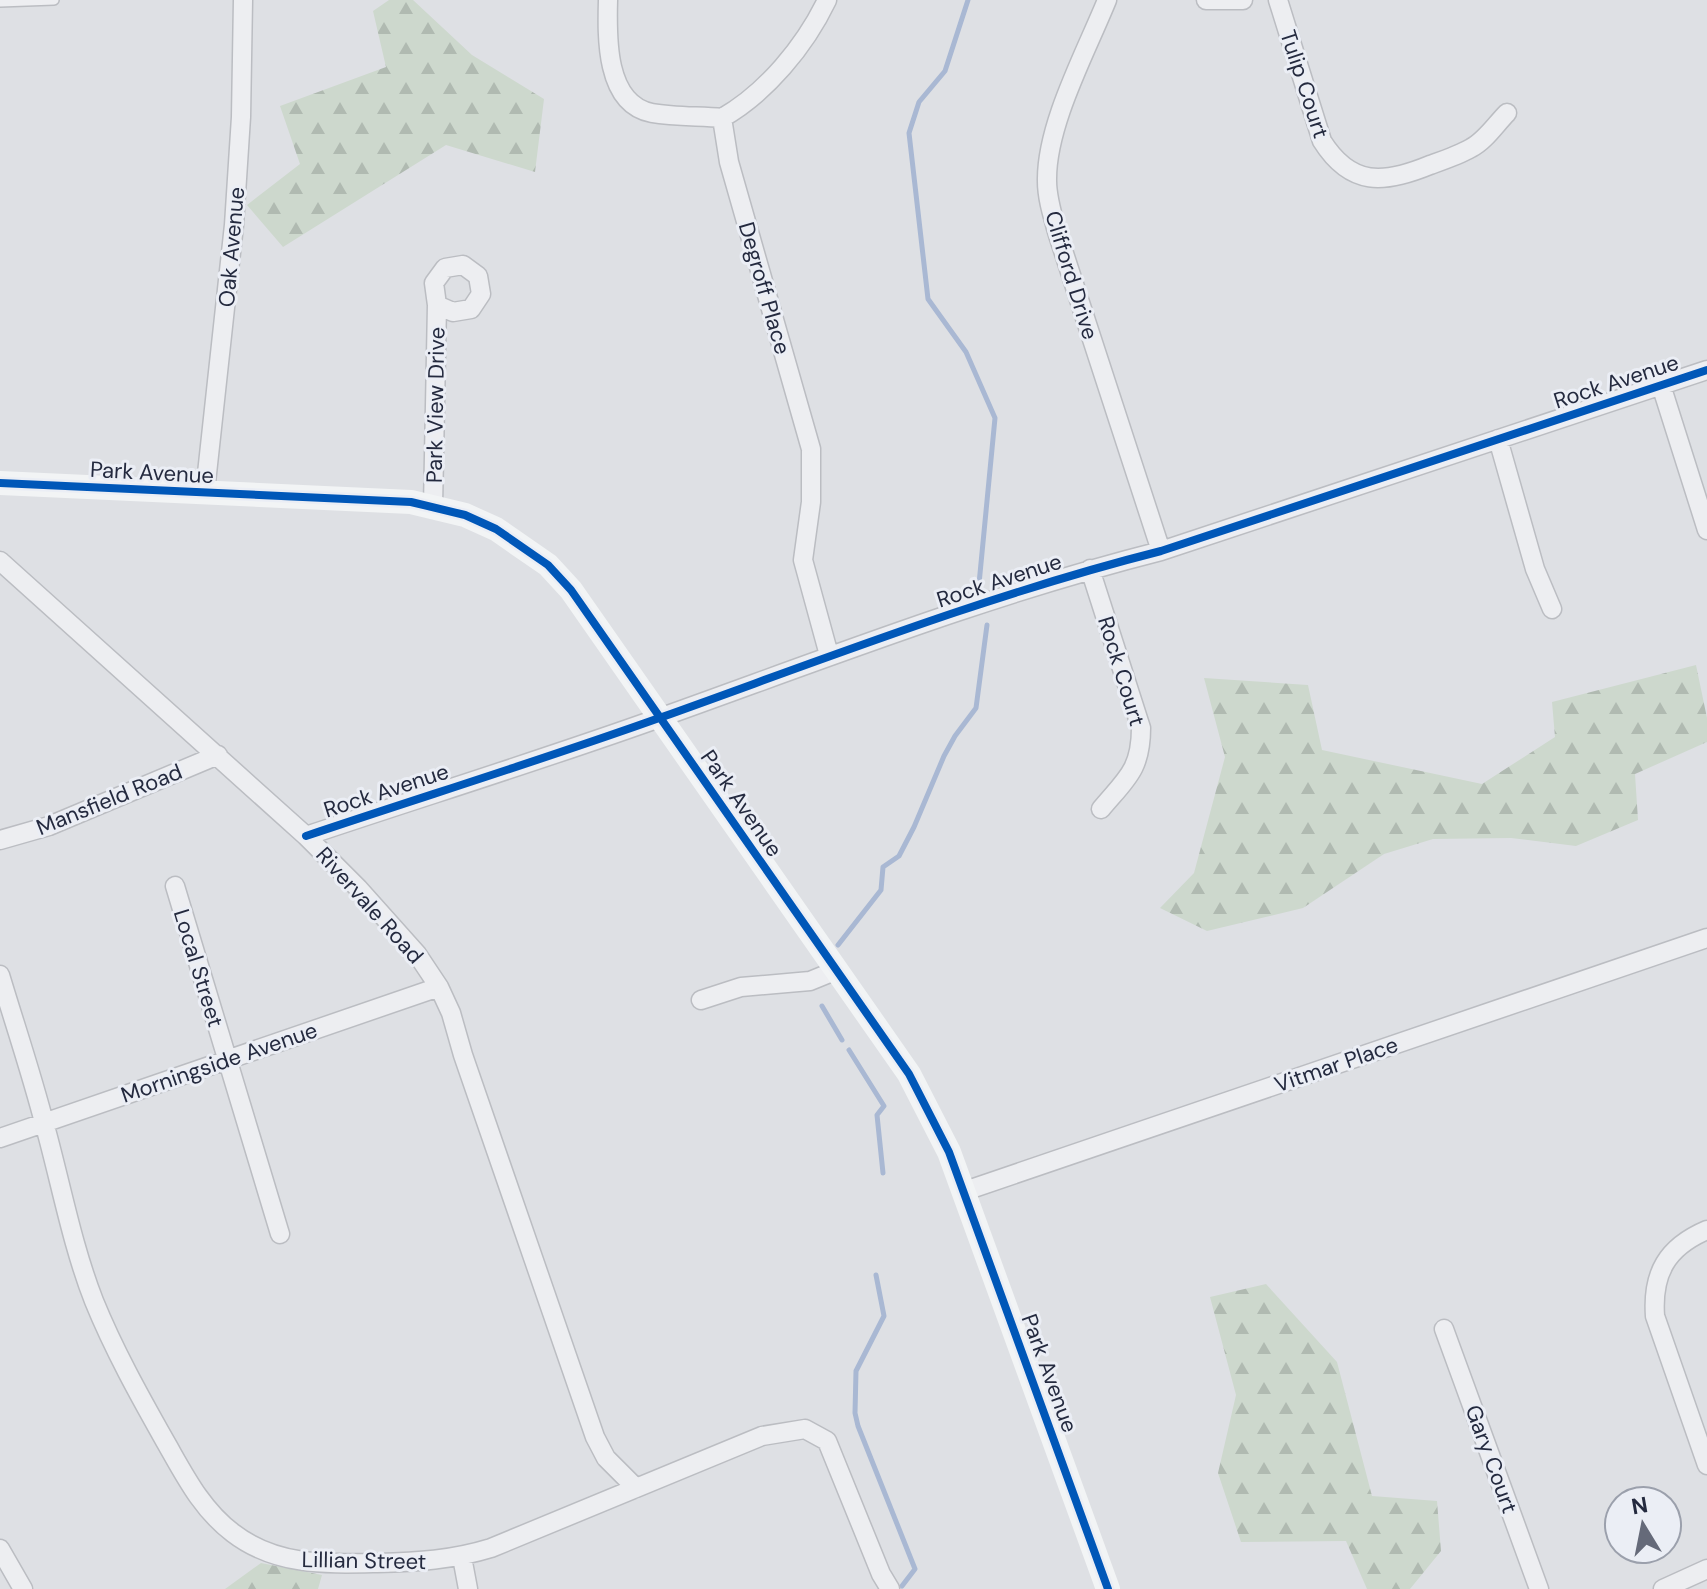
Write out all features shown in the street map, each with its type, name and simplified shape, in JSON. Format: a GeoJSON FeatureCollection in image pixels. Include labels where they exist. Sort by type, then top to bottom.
{"type":"FeatureCollection","features":[{"type":"Feature","properties":{"kind":"street","name":"Oak Avenue"},"geometry":{"type":"LineString","coordinates":[[205,492],[234,225],[241,117],[243,0]]}},
{"type":"Feature","properties":{"kind":"street"},"geometry":{"type":"LineString","coordinates":[[608,0],[610,60],[626,96],[650,113],[722,118],[746,104],[764,86],[816,23],[827,0]]}},
{"type":"Feature","properties":{"kind":"street","name":"Clifford Drive"},"geometry":{"type":"LineString","coordinates":[[1107,0],[1055,127],[1047,181],[1050,209],[1058,235],[1161,551]]}},
{"type":"Feature","properties":{"kind":"street"},"geometry":{"type":"LineString","coordinates":[[1206,0],[1243,0]]}},
{"type":"Feature","properties":{"kind":"street","name":"Tulip Court"},"geometry":{"type":"LineString","coordinates":[[1278,0],[1322,141],[1331,156],[1358,175],[1391,179],[1473,147],[1507,113]]}},
{"type":"Feature","properties":{"kind":"street","name":"Degroff Place"},"geometry":{"type":"LineString","coordinates":[[722,118],[729,162],[811,449],[811,502],[803,560],[829,655]]}},
{"type":"Feature","properties":{"kind":"street","name":"Park View Drive"},"geometry":{"type":"LineString","coordinates":[[433,506],[437,305]]}},
{"type":"Feature","properties":{"kind":"street","name":"Rock Avenue"},"geometry":{"type":"LineString","coordinates":[[306,836],[661,718],[829,655],[1090,569],[1161,551],[1707,370]]}},
{"type":"Feature","properties":{"kind":"street"},"geometry":{"type":"LineString","coordinates":[[1661,385],[1707,530]]}},
{"type":"Feature","properties":{"kind":"street"},"geometry":{"type":"LineString","coordinates":[[1498,439],[1535,569],[1552,609]]}},
{"type":"Feature","properties":{"kind":"street","name":"Park Avenue"},"geometry":{"type":"LineString","coordinates":[[0,483],[411,502],[465,515],[496,529],[548,565],[571,590],[661,718],[909,1074],[933,1116],[965,1191],[1108,1589]]}},
{"type":"Feature","properties":{"kind":"street","name":"Rivervale Road"},"geometry":{"type":"LineString","coordinates":[[0,561],[306,836],[417,954],[439,987],[451,1013],[595,1437],[606,1458],[636,1488]]}},
{"type":"Feature","properties":{"kind":"street","name":"Rock Court"},"geometry":{"type":"LineString","coordinates":[[1090,569],[1141,728],[1141,748],[1136,767],[1101,809]]}},
{"type":"Feature","properties":{"kind":"street","name":"Mansfield Road"},"geometry":{"type":"LineString","coordinates":[[0,840],[49,826],[218,755]]}},
{"type":"Feature","properties":{"kind":"street","name":"Local Street"},"geometry":{"type":"LineString","coordinates":[[175,886],[280,1234]]}},
{"type":"Feature","properties":{"kind":"street","name":"Vitmar Place"},"geometry":{"type":"LineString","coordinates":[[965,1191],[1707,938]]}},
{"type":"Feature","properties":{"kind":"street"},"geometry":{"type":"LineString","coordinates":[[701,1000],[741,987],[810,981],[837,970]]}},
{"type":"Feature","properties":{"kind":"street","name":"Lillian Street"},"geometry":{"type":"LineString","coordinates":[[0,975],[44,1123],[78,1254],[94,1300],[133,1385],[196,1495],[212,1515],[233,1533],[257,1548],[308,1563],[438,1561],[462,1557],[762,1436],[805,1429],[817,1433],[833,1451],[881,1574],[890,1589]]}},
{"type":"Feature","properties":{"kind":"street","name":"Morningside Avenue"},"geometry":{"type":"LineString","coordinates":[[0,1138],[439,987]]}},
{"type":"Feature","properties":{"kind":"street"},"geometry":{"type":"LineString","coordinates":[[1707,1230],[1689,1237],[1664,1263],[1654,1298],[1655,1316],[1707,1465]]}},
{"type":"Feature","properties":{"kind":"street","name":"Gary Court"},"geometry":{"type":"LineString","coordinates":[[1444,1329],[1539,1589]]}},
{"type":"Feature","properties":{"kind":"street"},"geometry":{"type":"LineString","coordinates":[[0,1549],[23,1589]]}},
{"type":"Feature","properties":{"kind":"street"},"geometry":{"type":"LineString","coordinates":[[462,1557],[468,1589]]}},
{"type":"Feature","properties":{"kind":"street"},"geometry":{"type":"LineString","coordinates":[[1663,1589],[1707,1569]]}},
{"type":"Feature","properties":{"kind":"lane"},"geometry":{"type":"LineString","coordinates":[[2,1],[54,0]]}},
{"type":"Feature","properties":{"kind":"green space"},"geometry":{"type":"Polygon","coordinates":[[[389,0],[413,0],[472,55],[544,99],[535,172],[446,145],[283,247],[247,205],[300,164],[280,106],[386,67],[373,11],[389,0]]]}},
{"type":"Feature","properties":{"kind":"green space"},"geometry":{"type":"Polygon","coordinates":[[[1696,665],[1707,718],[1707,742],[1635,774],[1638,820],[1576,846],[1511,838],[1433,839],[1384,854],[1303,908],[1207,931],[1160,908],[1194,873],[1225,757],[1204,678],[1308,685],[1322,750],[1482,784],[1555,737],[1552,702],[1696,665]]]}},
{"type":"Feature","properties":{"kind":"green space"},"geometry":{"type":"Polygon","coordinates":[[[1266,1284],[1337,1362],[1372,1496],[1437,1501],[1441,1551],[1410,1589],[1367,1589],[1346,1541],[1241,1542],[1218,1473],[1236,1395],[1210,1297],[1266,1284]]]}},
{"type":"Feature","properties":{"kind":"green space"},"geometry":{"type":"Polygon","coordinates":[[[261,1563],[322,1575],[318,1589],[225,1589],[261,1563]]]}},
{"type":"Feature","properties":{"kind":"waterway"},"geometry":{"type":"LineString","coordinates":[[968,0],[945,71],[919,102],[909,133],[928,299],[966,352],[995,418],[979,584]]}},
{"type":"Feature","properties":{"kind":"waterway"},"geometry":{"type":"LineString","coordinates":[[838,945],[881,890],[883,867],[899,856],[944,756],[976,708],[987,625]]}},
{"type":"Feature","properties":{"kind":"waterway"},"geometry":{"type":"LineString","coordinates":[[822,1006],[842,1040]]}},
{"type":"Feature","properties":{"kind":"waterway"},"geometry":{"type":"LineString","coordinates":[[849,1050],[884,1106],[877,1115],[883,1173]]}},
{"type":"Feature","properties":{"kind":"waterway"},"geometry":{"type":"LineString","coordinates":[[876,1275],[884,1316],[856,1371],[855,1413],[915,1569],[902,1586]]}},
{"type":"Feature","properties":{"kind":"cycle path"},"geometry":{"type":"LineString","coordinates":[[306,836],[618,733],[972,607],[1161,551],[1707,370]]}},
{"type":"Feature","properties":{"kind":"cycle path"},"geometry":{"type":"LineString","coordinates":[[0,483],[411,502],[465,515],[496,529],[548,565],[571,590],[909,1074],[949,1152],[1108,1589]]}}]}
